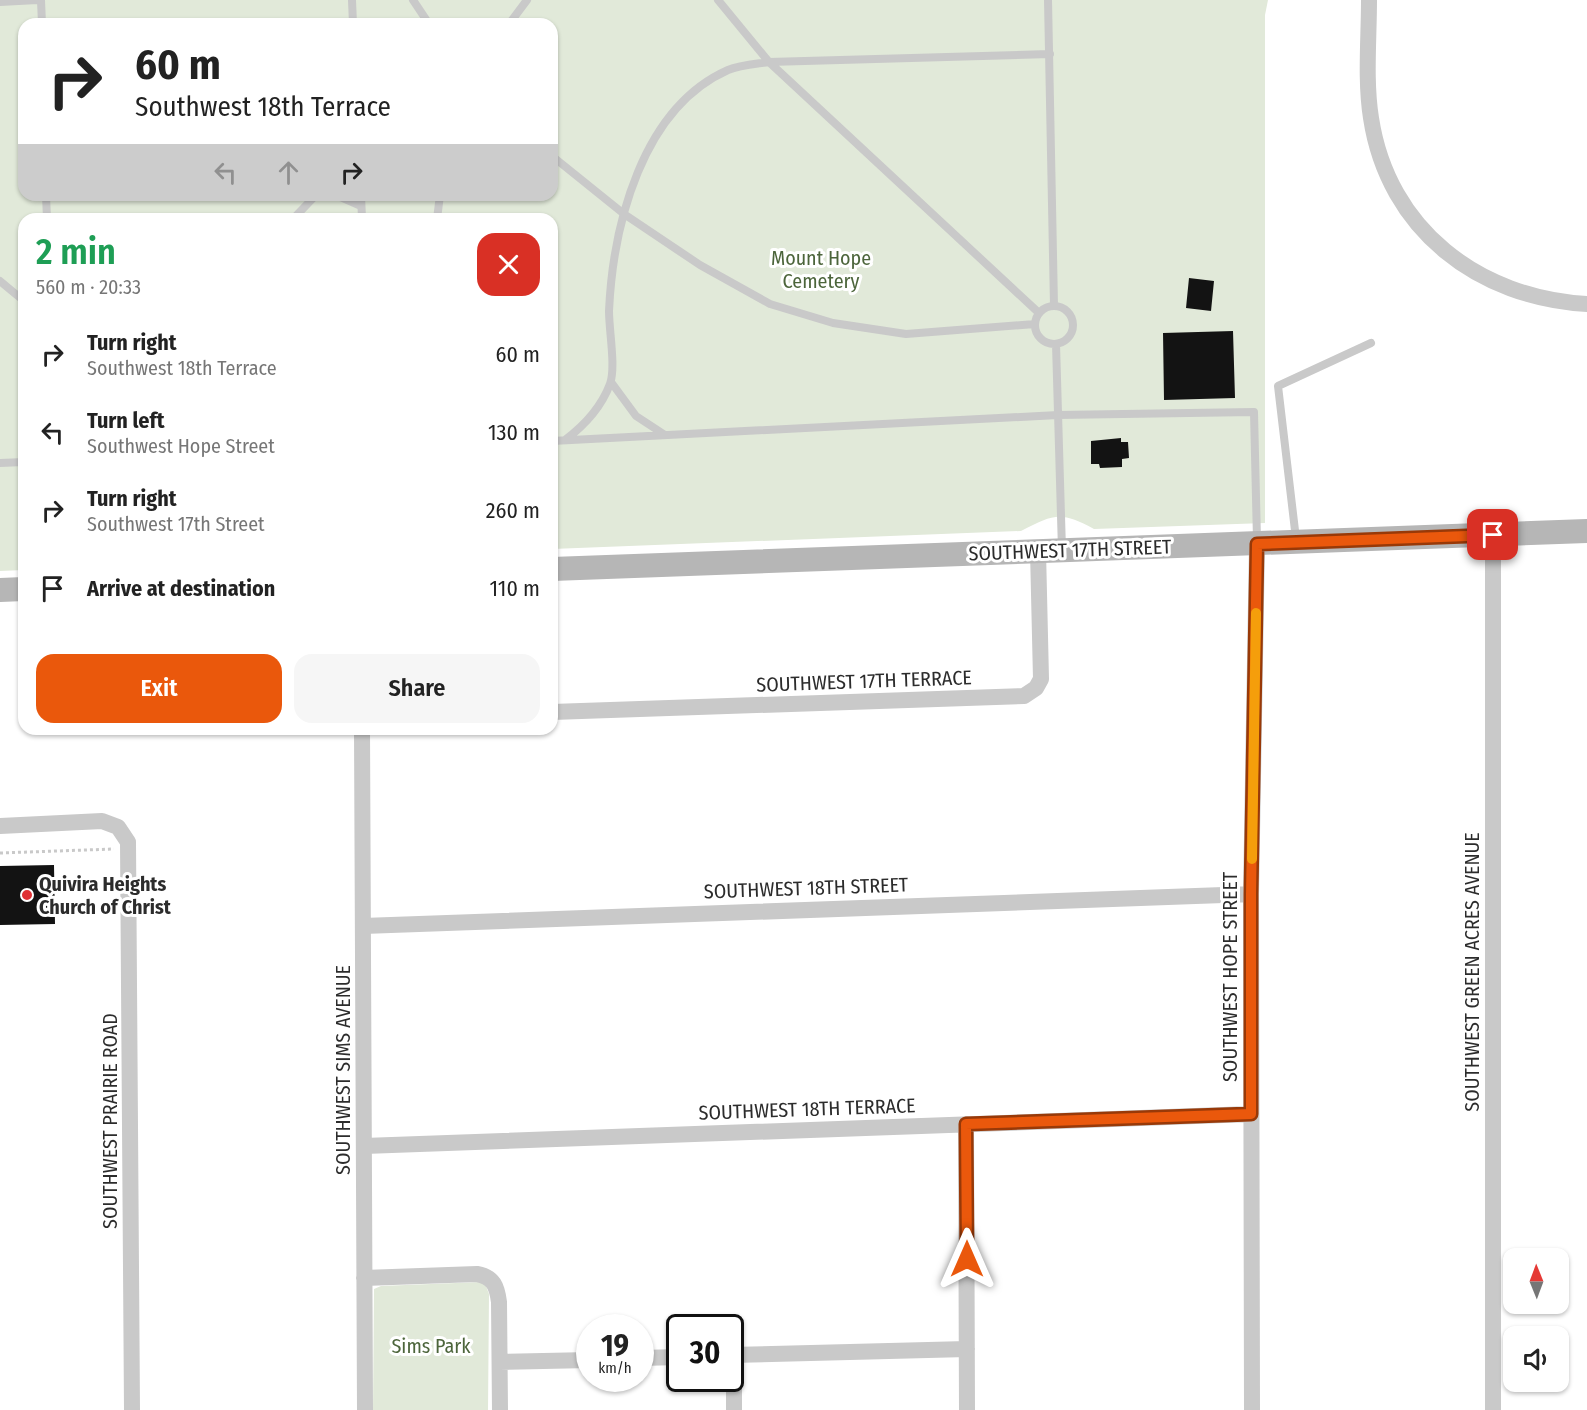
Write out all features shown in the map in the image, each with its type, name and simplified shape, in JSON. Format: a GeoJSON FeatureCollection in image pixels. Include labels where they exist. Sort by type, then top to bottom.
{"type":"FeatureCollection","features":[{"type":"Feature","properties":{"kind":"main road","name":"SOUTHWEST 17TH STREET"},"geometry":{"type":"LineString","coordinates":[[558,569],[1587,531]]}},
{"type":"Feature","properties":{"kind":"main road"},"geometry":{"type":"LineString","coordinates":[[0,590],[18,589]]}},
{"type":"Feature","properties":{"kind":"street"},"geometry":{"type":"LineString","coordinates":[[1369,0],[1368,94],[1371,118],[1383,164],[1407,210],[1434,241],[1473,272],[1530,297],[1587,304]]}},
{"type":"Feature","properties":{"kind":"street","name":"SOUTHWEST GREEN ACRES AVENUE"},"geometry":{"type":"LineString","coordinates":[[1493,535],[1493,1410]]}},
{"type":"Feature","properties":{"kind":"street","name":"SOUTHWEST HOPE STREET"},"geometry":{"type":"LineString","coordinates":[[1252,1410],[1251,894],[1257,544]]}},
{"type":"Feature","properties":{"kind":"street","name":"SOUTHWEST 17TH TERRACE"},"geometry":{"type":"LineString","coordinates":[[558,712],[1024,696],[1036,688],[1041,679],[1050,550]]}},
{"type":"Feature","properties":{"kind":"street","name":"SOUTHWEST SIMS AVENUE"},"geometry":{"type":"LineString","coordinates":[[362,735],[365,1410]]}},
{"type":"Feature","properties":{"kind":"street"},"geometry":{"type":"LineString","coordinates":[[0,826],[102,821],[111,823],[125,841]]}},
{"type":"Feature","properties":{"kind":"street","name":"SOUTHWEST PRAIRIE ROAD"},"geometry":{"type":"LineString","coordinates":[[125,841],[130,849],[132,1410]]}},
{"type":"Feature","properties":{"kind":"street","name":"SOUTHWEST 18TH STREET"},"geometry":{"type":"LineString","coordinates":[[363,926],[1251,894]]}},
{"type":"Feature","properties":{"kind":"street","name":"SOUTHWEST 18TH TERRACE"},"geometry":{"type":"LineString","coordinates":[[364,1146],[1251,1114]]}},
{"type":"Feature","properties":{"kind":"street"},"geometry":{"type":"LineString","coordinates":[[966,1124],[967,1410]]}},
{"type":"Feature","properties":{"kind":"street"},"geometry":{"type":"LineString","coordinates":[[364,1278],[486,1276],[497,1287],[500,1410]]}},
{"type":"Feature","properties":{"kind":"street"},"geometry":{"type":"LineString","coordinates":[[744,1355],[967,1349]]}},
{"type":"Feature","properties":{"kind":"street"},"geometry":{"type":"LineString","coordinates":[[500,1362],[576,1360]]}},
{"type":"Feature","properties":{"kind":"street"},"geometry":{"type":"LineString","coordinates":[[733,1392],[734,1410]]}},
{"type":"Feature","properties":{"kind":"lane"},"geometry":{"type":"LineString","coordinates":[[0,2],[39,0],[41,18]]}},
{"type":"Feature","properties":{"kind":"lane"},"geometry":{"type":"LineString","coordinates":[[352,0],[353,18]]}},
{"type":"Feature","properties":{"kind":"lane"},"geometry":{"type":"LineString","coordinates":[[413,0],[425,18]]}},
{"type":"Feature","properties":{"kind":"lane"},"geometry":{"type":"LineString","coordinates":[[514,18],[527,0]]}},
{"type":"Feature","properties":{"kind":"lane"},"geometry":{"type":"LineString","coordinates":[[718,0],[769,62],[1039,313]]}},
{"type":"Feature","properties":{"kind":"lane"},"geometry":{"type":"LineString","coordinates":[[1048,0],[1054,306]]}},
{"type":"Feature","properties":{"kind":"lane"},"geometry":{"type":"LineString","coordinates":[[565,441],[586,424],[611,382],[609,311],[624,214],[648,148],[676,106],[692,91],[731,68],[769,62],[1050,54]]}},
{"type":"Feature","properties":{"kind":"lane"},"geometry":{"type":"LineString","coordinates":[[558,161],[624,214],[700,265],[770,304],[833,323],[906,334],[1035,324]]}},
{"type":"Feature","properties":{"kind":"lane"},"geometry":{"type":"LineString","coordinates":[[299,213],[310,201]]}},
{"type":"Feature","properties":{"kind":"lane"},"geometry":{"type":"LineString","coordinates":[[350,201],[362,206]]}},
{"type":"Feature","properties":{"kind":"lane"},"geometry":{"type":"LineString","coordinates":[[362,201],[362,213]]}},
{"type":"Feature","properties":{"kind":"lane"},"geometry":{"type":"LineString","coordinates":[[0,281],[18,297]]}},
{"type":"Feature","properties":{"kind":"lane"},"geometry":{"type":"LineString","coordinates":[[1054,306],[1066,310],[1073,326],[1068,338],[1056,344],[1044,341],[1039,336],[1035,324],[1039,313],[1054,306]]}},
{"type":"Feature","properties":{"kind":"lane"},"geometry":{"type":"LineString","coordinates":[[1297,542],[1278,386],[1371,343]]}},
{"type":"Feature","properties":{"kind":"lane"},"geometry":{"type":"LineString","coordinates":[[1050,550],[1058,414],[1056,344]]}},
{"type":"Feature","properties":{"kind":"lane"},"geometry":{"type":"LineString","coordinates":[[611,382],[636,416],[666,435]]}},
{"type":"Feature","properties":{"kind":"lane"},"geometry":{"type":"LineString","coordinates":[[558,441],[1058,414],[1254,412],[1257,544]]}},
{"type":"Feature","properties":{"kind":"lane"},"geometry":{"type":"LineString","coordinates":[[0,463],[18,462]]}},
{"type":"Feature","properties":{"kind":"path"},"geometry":{"type":"LineString","coordinates":[[0,853],[125,841]]}},
{"type":"Feature","properties":{"kind":"green space","name":"Mount Hope Cemetery"},"geometry":{"type":"Polygon","coordinates":[[[0,0],[1268,0],[1265,15],[1265,523],[1094,529],[1073,519],[1058,517],[1042,521],[1021,531],[558,549],[558,213],[18,213],[18,570],[0,571],[0,0]]]}},
{"type":"Feature","properties":{"kind":"green space","name":"Sims Park"},"geometry":{"type":"Polygon","coordinates":[[[481,1282],[486,1286],[489,1294],[488,1410],[373,1410],[374,1289],[381,1286],[481,1282]]]}},
{"type":"Feature","properties":{"kind":"building"},"geometry":{"type":"Polygon","coordinates":[[[1189,278],[1214,281],[1211,311],[1186,308],[1189,278]]]}},
{"type":"Feature","properties":{"kind":"building"},"geometry":{"type":"Polygon","coordinates":[[[1233,331],[1235,398],[1164,400],[1163,333],[1233,331]]]}},
{"type":"Feature","properties":{"kind":"building"},"geometry":{"type":"Polygon","coordinates":[[[1121,438],[1121,442],[1128,442],[1129,458],[1122,459],[1122,467],[1100,468],[1099,464],[1091,464],[1091,441],[1121,438]]]}},
{"type":"Feature","properties":{"kind":"building","name":"Quivira Heights Church of Christ"},"geometry":{"type":"Polygon","coordinates":[[[54,865],[55,924],[0,925],[0,866],[54,865]]]}},
{"type":"Feature","properties":{"kind":"slow traffic"},"geometry":{"type":"LineString","coordinates":[[1252,859],[1256,613]]}},
{"type":"Feature","properties":{"kind":"place","name":"Quivira Heights Church of Christ"},"geometry":{"type":"Point","coordinates":[27,895]}},
{"type":"Feature","properties":{"kind":"route"},"geometry":{"type":"LineString","coordinates":[[967,1259],[966,1124],[1251,1114],[1251,894],[1257,544],[1493,535]]}}]}
